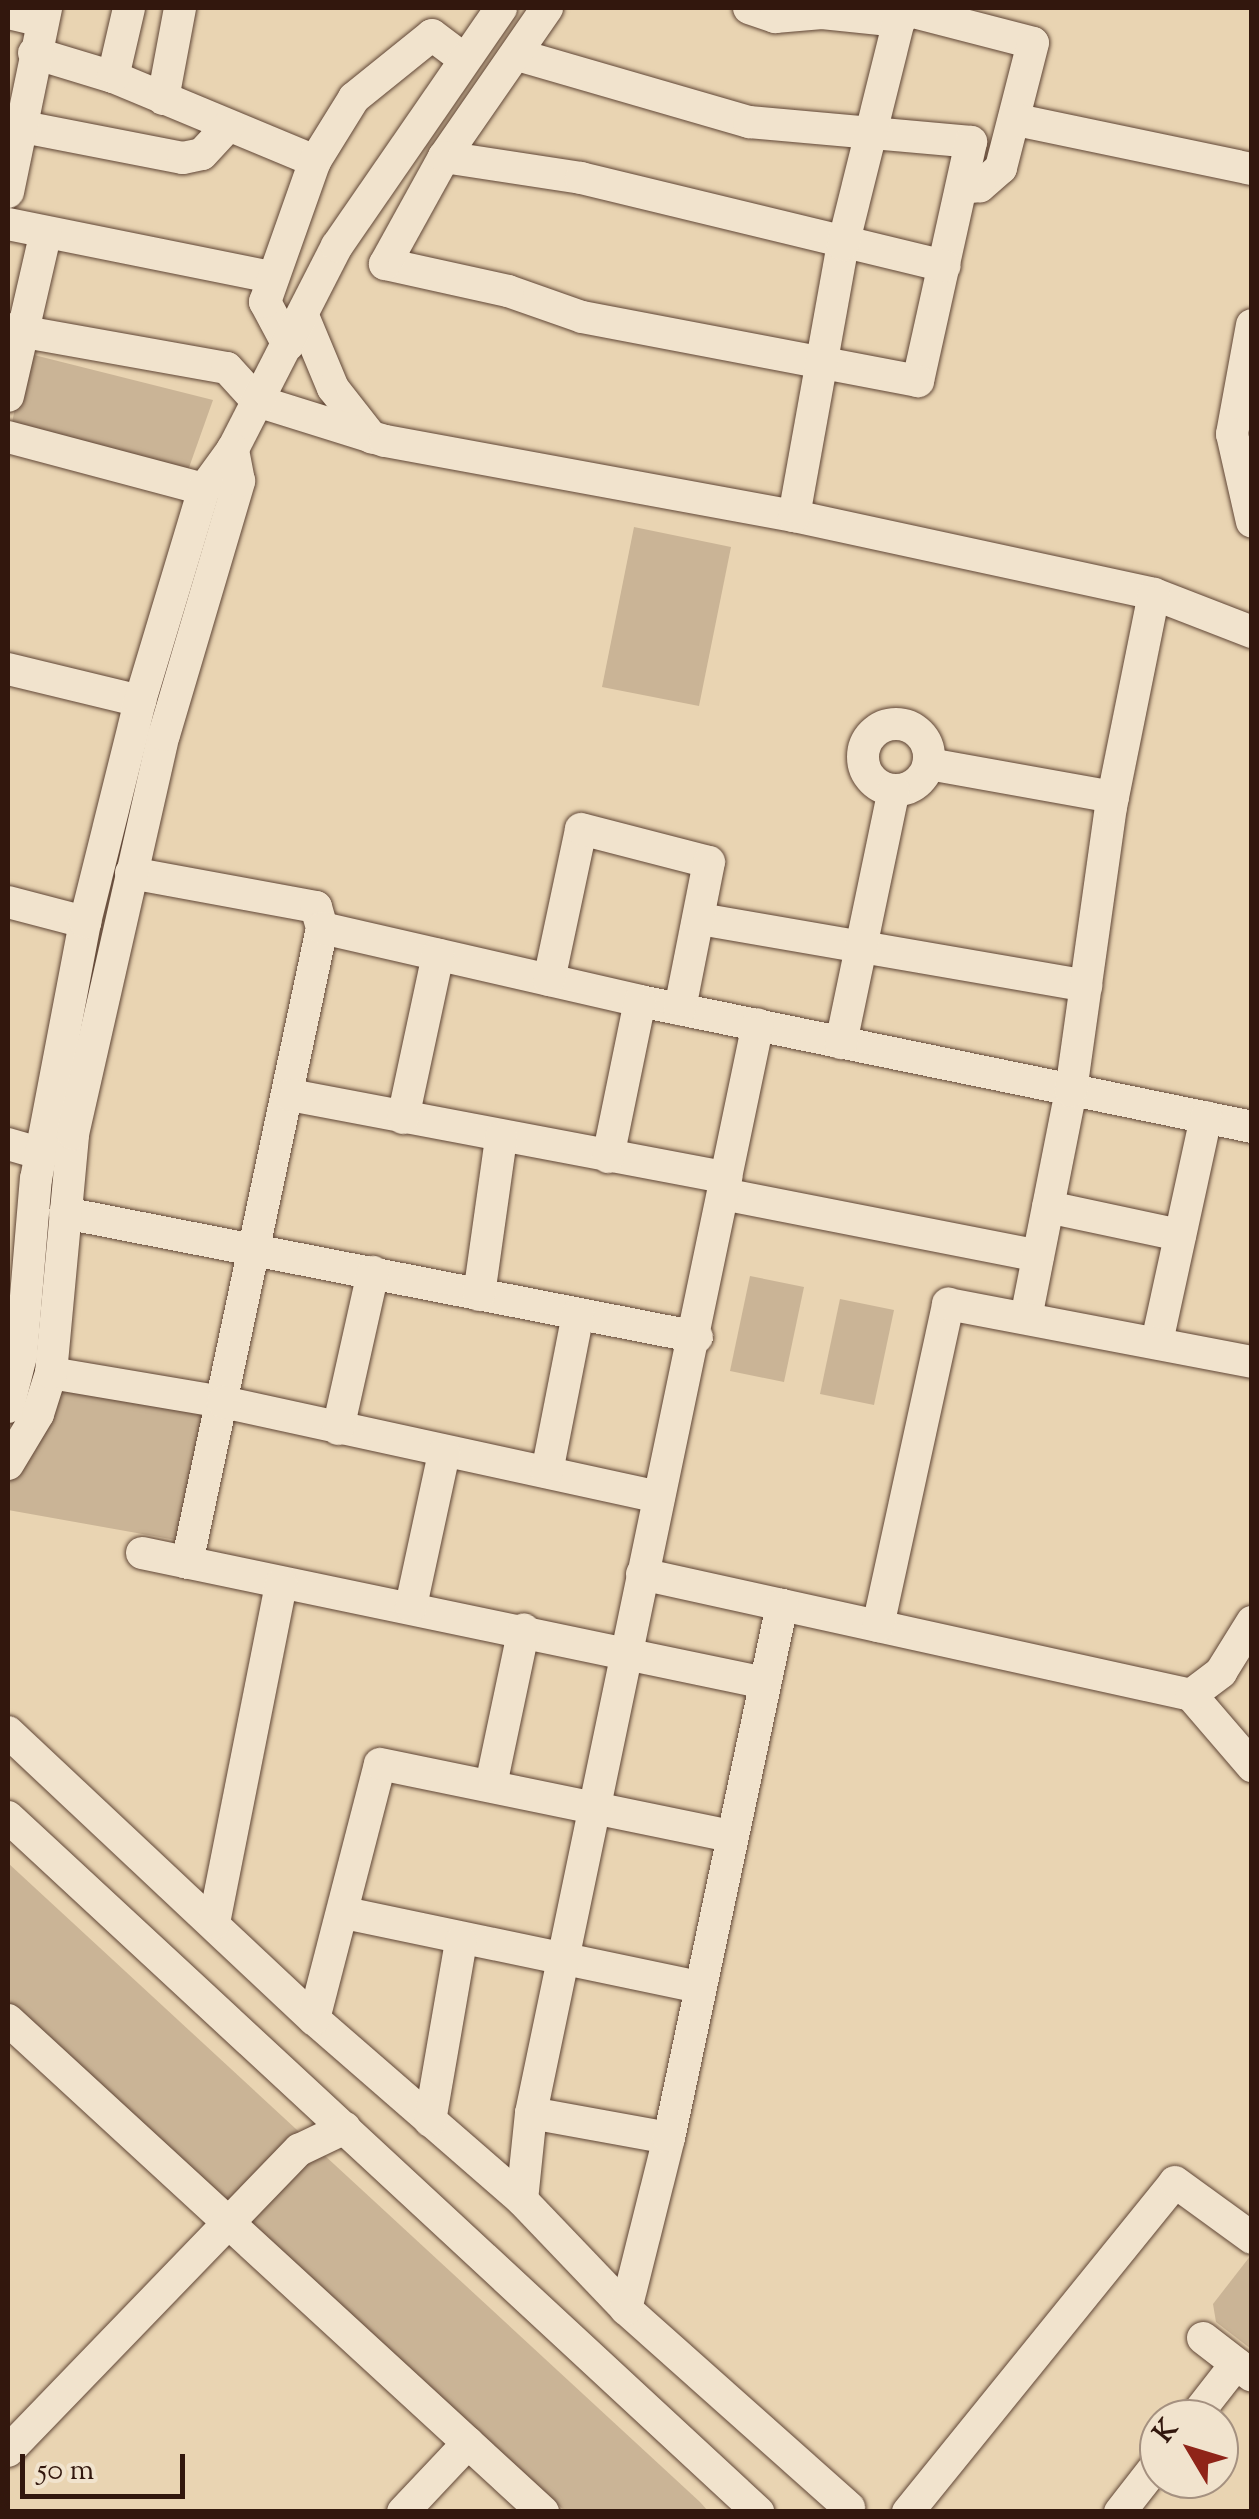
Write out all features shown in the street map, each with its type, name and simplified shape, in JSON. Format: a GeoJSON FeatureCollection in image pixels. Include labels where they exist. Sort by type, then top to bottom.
{"type":"FeatureCollection","features":[{"type":"Feature","properties":{"kind":"street"},"geometry":{"type":"LineString","coordinates":[[112,76],[129,8]]}},
{"type":"Feature","properties":{"kind":"street"},"geometry":{"type":"LineString","coordinates":[[163,100],[180,8]]}},
{"type":"Feature","properties":{"kind":"street"},"geometry":{"type":"LineString","coordinates":[[8,1407],[21,1356],[20,1153],[85,922],[140,701],[204,489],[233,449],[337,246],[462,58],[502,8]]}},
{"type":"Feature","properties":{"kind":"street"},"geometry":{"type":"LineString","coordinates":[[518,55],[748,122],[971,142],[918,381],[582,317],[508,291],[385,264],[444,156],[518,55],[547,8]]}},
{"type":"Feature","properties":{"kind":"street"},"geometry":{"type":"LineString","coordinates":[[748,8],[775,18],[822,13],[901,13],[1033,44],[1001,168],[987,182],[962,188]]}},
{"type":"Feature","properties":{"kind":"street"},"geometry":{"type":"LineString","coordinates":[[794,516],[819,360],[843,245],[875,135],[901,13]]}},
{"type":"Feature","properties":{"kind":"street"},"geometry":{"type":"LineString","coordinates":[[8,14],[41,27],[112,76],[315,162]]}},
{"type":"Feature","properties":{"kind":"street"},"geometry":{"type":"LineString","coordinates":[[372,438],[295,331],[269,315],[272,277],[315,162],[354,98],[431,22],[462,58]]}},
{"type":"Feature","properties":{"kind":"street"},"geometry":{"type":"LineString","coordinates":[[8,192],[13,125],[41,27]]}},
{"type":"Feature","properties":{"kind":"street"},"geometry":{"type":"LineString","coordinates":[[1016,120],[1252,169]]}},
{"type":"Feature","properties":{"kind":"street"},"geometry":{"type":"LineString","coordinates":[[13,125],[183,158],[202,154],[228,126]]}},
{"type":"Feature","properties":{"kind":"street"},"geometry":{"type":"LineString","coordinates":[[444,156],[581,178],[843,245],[946,266]]}},
{"type":"Feature","properties":{"kind":"street"},"geometry":{"type":"LineString","coordinates":[[8,224],[272,277]]}},
{"type":"Feature","properties":{"kind":"street"},"geometry":{"type":"LineString","coordinates":[[8,396],[13,330],[46,232]]}},
{"type":"Feature","properties":{"kind":"street"},"geometry":{"type":"LineString","coordinates":[[1251,326],[1232,434],[1252,522]]}},
{"type":"Feature","properties":{"kind":"street"},"geometry":{"type":"LineString","coordinates":[[13,330],[226,368],[257,401],[372,438],[794,516],[1154,594],[1252,632]]}},
{"type":"Feature","properties":{"kind":"street"},"geometry":{"type":"LineString","coordinates":[[8,437],[204,489]]}},
{"type":"Feature","properties":{"kind":"street"},"geometry":{"type":"LineString","coordinates":[[8,1464],[38,1414],[50,1373],[73,1134],[164,735],[239,481],[233,449]]}},
{"type":"Feature","properties":{"kind":"street"},"geometry":{"type":"LineString","coordinates":[[1026,1318],[1071,1090],[1114,796],[1154,594]]}},
{"type":"Feature","properties":{"kind":"street"},"geometry":{"type":"LineString","coordinates":[[8,669],[140,701]]}},
{"type":"Feature","properties":{"kind":"street"},"geometry":{"type":"LineString","coordinates":[[897,724],[915,730],[926,745],[928,764],[916,784],[894,790],[876,784],[865,769],[864,750],[878,730],[897,724]]}},
{"type":"Feature","properties":{"kind":"street"},"geometry":{"type":"LineString","coordinates":[[928,764],[1114,796]]}},
{"type":"Feature","properties":{"kind":"street"},"geometry":{"type":"LineString","coordinates":[[841,1043],[894,790]]}},
{"type":"Feature","properties":{"kind":"street"},"geometry":{"type":"LineString","coordinates":[[549,980],[581,829],[709,862],[680,1009]]}},
{"type":"Feature","properties":{"kind":"street"},"geometry":{"type":"LineString","coordinates":[[131,873],[316,907],[322,928],[258,1246],[186,1563]]}},
{"type":"Feature","properties":{"kind":"street"},"geometry":{"type":"LineString","coordinates":[[8,902],[85,922]]}},
{"type":"Feature","properties":{"kind":"street"},"geometry":{"type":"LineString","coordinates":[[700,920],[1086,986]]}},
{"type":"Feature","properties":{"kind":"street"},"geometry":{"type":"LineString","coordinates":[[322,928],[640,1002],[1252,1127]]}},
{"type":"Feature","properties":{"kind":"street"},"geometry":{"type":"LineString","coordinates":[[403,1118],[438,955]]}},
{"type":"Feature","properties":{"kind":"street"},"geometry":{"type":"LineString","coordinates":[[608,1157],[640,1002]]}},
{"type":"Feature","properties":{"kind":"street"},"geometry":{"type":"LineString","coordinates":[[522,2200],[532,2114],[600,1804],[624,1652],[696,1337],[758,1024]]}},
{"type":"Feature","properties":{"kind":"street"},"geometry":{"type":"LineString","coordinates":[[290,1094],[608,1157],[1038,1256]]}},
{"type":"Feature","properties":{"kind":"street"},"geometry":{"type":"LineString","coordinates":[[1157,1342],[1206,1117]]}},
{"type":"Feature","properties":{"kind":"street"},"geometry":{"type":"LineString","coordinates":[[479,1294],[501,1138]]}},
{"type":"Feature","properties":{"kind":"street"},"geometry":{"type":"LineString","coordinates":[[1048,1207],[1180,1235]]}},
{"type":"Feature","properties":{"kind":"street"},"geometry":{"type":"LineString","coordinates":[[65,1213],[258,1246],[696,1337]]}},
{"type":"Feature","properties":{"kind":"street"},"geometry":{"type":"LineString","coordinates":[[338,1428],[373,1272]]}},
{"type":"Feature","properties":{"kind":"street"},"geometry":{"type":"LineString","coordinates":[[878,1626],[948,1304],[1252,1362]]}},
{"type":"Feature","properties":{"kind":"street"},"geometry":{"type":"LineString","coordinates":[[547,1472],[578,1314]]}},
{"type":"Feature","properties":{"kind":"street"},"geometry":{"type":"LineString","coordinates":[[50,1373],[223,1402],[444,1453],[659,1496]]}},
{"type":"Feature","properties":{"kind":"street"},"geometry":{"type":"LineString","coordinates":[[410,1606],[444,1453]]}},
{"type":"Feature","properties":{"kind":"street"},"geometry":{"type":"LineString","coordinates":[[142,1553],[282,1584],[524,1629],[765,1683]]}},
{"type":"Feature","properties":{"kind":"street"},"geometry":{"type":"LineString","coordinates":[[642,1574],[1191,1694],[1252,1766]]}},
{"type":"Feature","properties":{"kind":"street"},"geometry":{"type":"LineString","coordinates":[[214,1923],[282,1584]]}},
{"type":"Feature","properties":{"kind":"street"},"geometry":{"type":"LineString","coordinates":[[626,2309],[670,2138],[698,1986],[782,1604]]}},
{"type":"Feature","properties":{"kind":"street"},"geometry":{"type":"LineString","coordinates":[[1191,1694],[1221,1672],[1252,1622]]}},
{"type":"Feature","properties":{"kind":"street"},"geometry":{"type":"LineString","coordinates":[[491,1785],[524,1629]]}},
{"type":"Feature","properties":{"kind":"street"},"geometry":{"type":"LineString","coordinates":[[8,1732],[314,2019],[522,2200],[626,2309],[854,2510]]}},
{"type":"Feature","properties":{"kind":"street"},"geometry":{"type":"LineString","coordinates":[[314,2019],[345,1913],[380,1764],[600,1804],[732,1836]]}},
{"type":"Feature","properties":{"kind":"street"},"geometry":{"type":"LineString","coordinates":[[8,1816],[758,2512]]}},
{"type":"Feature","properties":{"kind":"street"},"geometry":{"type":"LineString","coordinates":[[345,1913],[565,1964],[698,1986]]}},
{"type":"Feature","properties":{"kind":"street"},"geometry":{"type":"LineString","coordinates":[[430,2121],[461,1942]]}},
{"type":"Feature","properties":{"kind":"street"},"geometry":{"type":"LineString","coordinates":[[8,2020],[543,2512]]}},
{"type":"Feature","properties":{"kind":"street"},"geometry":{"type":"LineString","coordinates":[[532,2114],[670,2138]]}},
{"type":"Feature","properties":{"kind":"street"},"geometry":{"type":"LineString","coordinates":[[8,2451],[231,2225],[299,2150],[345,2128]]}},
{"type":"Feature","properties":{"kind":"street"},"geometry":{"type":"LineString","coordinates":[[908,2512],[1175,2182],[1252,2238]]}},
{"type":"Feature","properties":{"kind":"street"},"geometry":{"type":"LineString","coordinates":[[1204,2338],[1244,2369],[1213,2399]]}},
{"type":"Feature","properties":{"kind":"street"},"geometry":{"type":"LineString","coordinates":[[404,2512],[468,2444]]}},
{"type":"Feature","properties":{"kind":"street"},"geometry":{"type":"LineString","coordinates":[[1120,2512],[1139,2488]]}},
{"type":"Feature","properties":{"kind":"shaded area"},"geometry":{"type":"Polygon","coordinates":[[[26,353],[213,400],[186,476],[12,423],[26,353]]]}},
{"type":"Feature","properties":{"kind":"shaded area"},"geometry":{"type":"Polygon","coordinates":[[[634,527],[731,547],[699,706],[602,687],[634,527]]]}},
{"type":"Feature","properties":{"kind":"shaded area"},"geometry":{"type":"Polygon","coordinates":[[[750,1276],[804,1287],[784,1382],[730,1371],[750,1276]]]}},
{"type":"Feature","properties":{"kind":"shaded area"},"geometry":{"type":"Polygon","coordinates":[[[840,1299],[894,1310],[874,1405],[820,1394],[840,1299]]]}},
{"type":"Feature","properties":{"kind":"shaded area"},"geometry":{"type":"Polygon","coordinates":[[[67,1379],[207,1410],[176,1540],[8,1510],[8,1483],[35,1451],[67,1379]]]}},
{"type":"Feature","properties":{"kind":"shaded area"},"geometry":{"type":"Polygon","coordinates":[[[8,1863],[708,2511],[565,2511],[8,2003],[8,1863]]]}},
{"type":"Feature","properties":{"kind":"shaded area"},"geometry":{"type":"Polygon","coordinates":[[[1251,2255],[1251,2349],[1216,2322],[1213,2304],[1251,2255]]]}}]}
